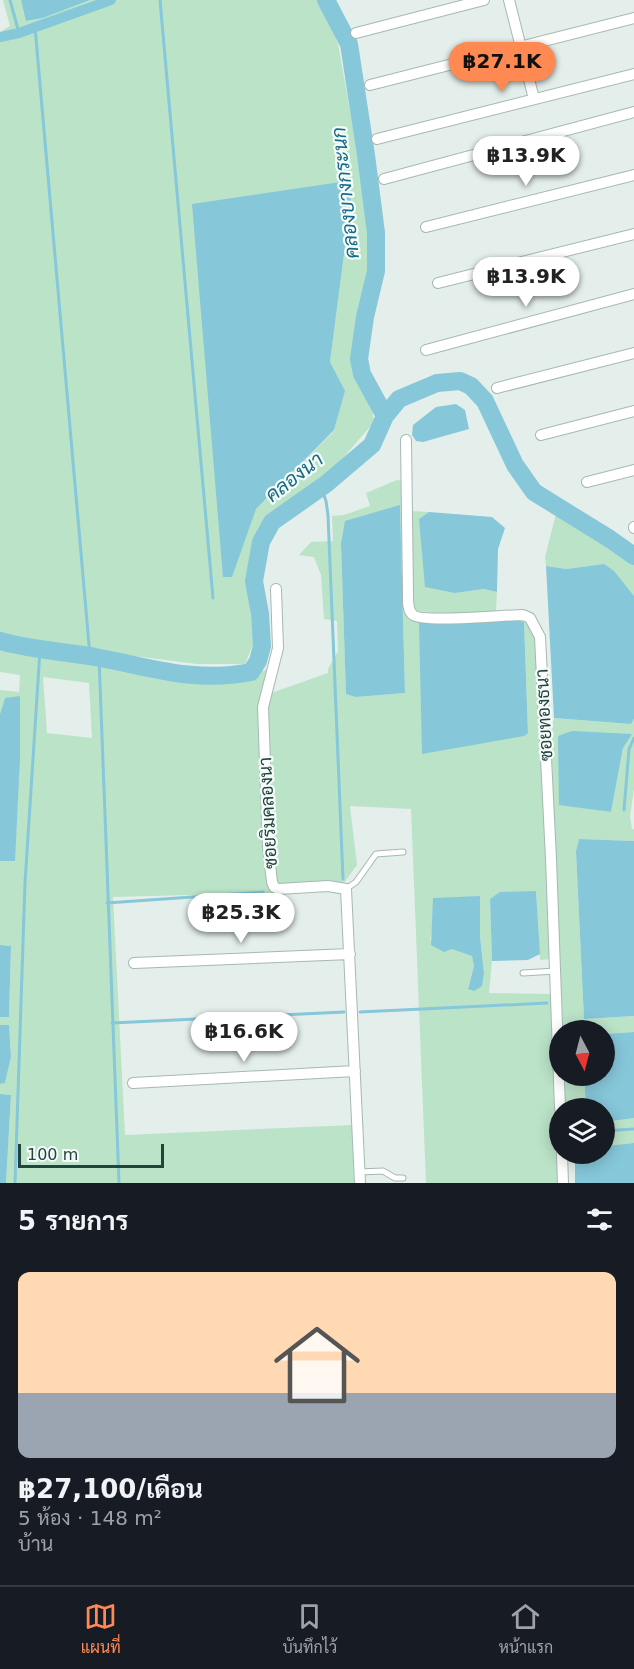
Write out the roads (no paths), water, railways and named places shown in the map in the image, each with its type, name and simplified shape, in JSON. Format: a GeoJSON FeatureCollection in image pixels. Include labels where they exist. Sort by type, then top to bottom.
{"type":"FeatureCollection","features":[{"type":"Feature","properties":{"kind":"street"},"geometry":{"type":"LineString","coordinates":[[356,33],[484,0]]}},
{"type":"Feature","properties":{"kind":"street"},"geometry":{"type":"LineString","coordinates":[[509,0],[534,99]]}},
{"type":"Feature","properties":{"kind":"street"},"geometry":{"type":"LineString","coordinates":[[370,85],[634,18]]}},
{"type":"Feature","properties":{"kind":"street"},"geometry":{"type":"LineString","coordinates":[[377,139],[634,74]]}},
{"type":"Feature","properties":{"kind":"street"},"geometry":{"type":"LineString","coordinates":[[384,179],[634,112]]}},
{"type":"Feature","properties":{"kind":"street"},"geometry":{"type":"LineString","coordinates":[[426,228],[634,175]]}},
{"type":"Feature","properties":{"kind":"street"},"geometry":{"type":"LineString","coordinates":[[438,283],[634,234]]}},
{"type":"Feature","properties":{"kind":"street"},"geometry":{"type":"LineString","coordinates":[[426,350],[634,294]]}},
{"type":"Feature","properties":{"kind":"street"},"geometry":{"type":"LineString","coordinates":[[496,388],[634,353]]}},
{"type":"Feature","properties":{"kind":"street"},"geometry":{"type":"LineString","coordinates":[[541,435],[634,411]]}},
{"type":"Feature","properties":{"kind":"street","name":"ซอยทองธนา"},"geometry":{"type":"LineString","coordinates":[[406,440],[409,609],[418,617],[435,618],[522,615],[530,618],[540,637],[550,824],[560,1098]]}},
{"type":"Feature","properties":{"kind":"street"},"geometry":{"type":"LineString","coordinates":[[587,482],[634,470]]}},
{"type":"Feature","properties":{"kind":"street","name":"ซอยริมคลองนา"},"geometry":{"type":"LineString","coordinates":[[276,589],[278,648],[263,707],[268,847],[272,882],[278,889],[328,886],[346,889]]}},
{"type":"Feature","properties":{"kind":"street"},"geometry":{"type":"LineString","coordinates":[[346,889],[356,1071],[359,1178]]}},
{"type":"Feature","properties":{"kind":"street"},"geometry":{"type":"LineString","coordinates":[[134,963],[350,954]]}},
{"type":"Feature","properties":{"kind":"street"},"geometry":{"type":"LineString","coordinates":[[133,1083],[356,1071]]}},
{"type":"Feature","properties":{"kind":"street"},"geometry":{"type":"LineString","coordinates":[[562,1164],[563,1183]]}},
{"type":"Feature","properties":{"kind":"lane"},"geometry":{"type":"LineString","coordinates":[[346,889],[356,882],[376,854],[403,852]]}},
{"type":"Feature","properties":{"kind":"lane"},"geometry":{"type":"LineString","coordinates":[[524,973],[555,971]]}},
{"type":"Feature","properties":{"kind":"lane"},"geometry":{"type":"LineString","coordinates":[[359,1178],[383,1171],[394,1178],[403,1178]]}},
{"type":"Feature","properties":{"kind":"water"},"geometry":{"type":"Polygon","coordinates":[[[21,0],[90,0],[43,18],[26,21],[21,0]]]}},
{"type":"Feature","properties":{"kind":"water"},"geometry":{"type":"Polygon","coordinates":[[[341,182],[351,200],[330,362],[345,391],[334,430],[256,509],[232,577],[223,577],[192,204],[341,182]]]}},
{"type":"Feature","properties":{"kind":"water"},"geometry":{"type":"Polygon","coordinates":[[[456,404],[465,410],[469,429],[423,442],[416,441],[412,435],[413,425],[436,407],[456,404]]]}},
{"type":"Feature","properties":{"kind":"water"},"geometry":{"type":"Polygon","coordinates":[[[400,505],[405,693],[356,697],[346,694],[341,544],[345,521],[400,505]]]}},
{"type":"Feature","properties":{"kind":"water"},"geometry":{"type":"Polygon","coordinates":[[[429,512],[492,517],[505,528],[498,549],[497,592],[484,589],[455,593],[425,587],[419,519],[429,512]]]}},
{"type":"Feature","properties":{"kind":"water"},"geometry":{"type":"Polygon","coordinates":[[[604,564],[614,571],[634,596],[634,719],[631,724],[554,718],[546,566],[566,569],[604,564]]]}},
{"type":"Feature","properties":{"kind":"water"},"geometry":{"type":"Polygon","coordinates":[[[514,620],[524,622],[528,733],[524,736],[422,754],[419,622],[514,620]]]}},
{"type":"Feature","properties":{"kind":"water"},"geometry":{"type":"Polygon","coordinates":[[[20,696],[20,758],[15,861],[0,861],[0,714],[5,698],[20,696]]]}},
{"type":"Feature","properties":{"kind":"water"},"geometry":{"type":"Polygon","coordinates":[[[572,731],[632,734],[623,748],[611,812],[559,805],[558,736],[572,731]]]}},
{"type":"Feature","properties":{"kind":"water"},"geometry":{"type":"Polygon","coordinates":[[[579,839],[634,841],[634,1016],[584,1019],[576,851],[579,839]]]}},
{"type":"Feature","properties":{"kind":"water"},"geometry":{"type":"Polygon","coordinates":[[[536,891],[540,954],[528,960],[492,961],[490,899],[500,892],[536,891]]]}},
{"type":"Feature","properties":{"kind":"water"},"geometry":{"type":"Polygon","coordinates":[[[480,896],[480,936],[484,973],[482,986],[474,991],[468,989],[474,966],[472,956],[452,949],[444,952],[431,945],[433,898],[480,896]]]}},
{"type":"Feature","properties":{"kind":"water"},"geometry":{"type":"Polygon","coordinates":[[[0,945],[11,946],[9,1017],[0,1017],[0,945]]]}},
{"type":"Feature","properties":{"kind":"water"},"geometry":{"type":"Polygon","coordinates":[[[0,1025],[9,1025],[11,1057],[5,1083],[0,1084],[0,1025]]]}},
{"type":"Feature","properties":{"kind":"water"},"geometry":{"type":"Polygon","coordinates":[[[634,1032],[634,1118],[615,1121],[615,1098],[585,1098],[585,1086],[615,1086],[615,1033],[634,1032]]]}},
{"type":"Feature","properties":{"kind":"water"},"geometry":{"type":"Polygon","coordinates":[[[0,1094],[11,1095],[6,1183],[0,1183],[0,1094]]]}},
{"type":"Feature","properties":{"kind":"water"},"geometry":{"type":"Polygon","coordinates":[[[634,1143],[634,1183],[575,1183],[575,1164],[615,1164],[615,1145],[634,1143]]]}},
{"type":"Feature","properties":{"kind":"waterway"},"geometry":{"type":"LineString","coordinates":[[10,0],[19,33]]}},
{"type":"Feature","properties":{"kind":"waterway"},"geometry":{"type":"LineString","coordinates":[[0,37],[19,33],[111,0]]}},
{"type":"Feature","properties":{"kind":"waterway"},"geometry":{"type":"LineString","coordinates":[[160,0],[213,598]]}},
{"type":"Feature","properties":{"kind":"waterway","name":"คลองบางกระนก"},"geometry":{"type":"LineString","coordinates":[[326,0],[349,44],[366,155],[376,233],[376,271],[365,317],[359,359],[362,374],[385,416]]}},
{"type":"Feature","properties":{"kind":"waterway"},"geometry":{"type":"LineString","coordinates":[[35,27],[90,656]]}},
{"type":"Feature","properties":{"kind":"waterway","name":"คลองนา"},"geometry":{"type":"LineString","coordinates":[[0,641],[175,673],[211,676],[251,672],[258,661],[262,646],[260,614],[254,581],[261,542],[272,522],[326,484],[372,445],[385,416],[399,399],[437,383],[460,381],[471,386],[485,401],[515,465],[534,492],[634,556]]}},
{"type":"Feature","properties":{"kind":"waterway"},"geometry":{"type":"LineString","coordinates":[[321,487],[328,515],[343,879]]}},
{"type":"Feature","properties":{"kind":"waterway"},"geometry":{"type":"LineString","coordinates":[[15,1183],[25,883],[40,650]]}},
{"type":"Feature","properties":{"kind":"waterway"},"geometry":{"type":"LineString","coordinates":[[99,657],[119,1183]]}},
{"type":"Feature","properties":{"kind":"waterway"},"geometry":{"type":"LineString","coordinates":[[624,810],[629,749],[634,738]]}},
{"type":"Feature","properties":{"kind":"waterway"},"geometry":{"type":"LineString","coordinates":[[107,903],[263,892]]}},
{"type":"Feature","properties":{"kind":"waterway"},"geometry":{"type":"LineString","coordinates":[[360,1012],[547,1003]]}},
{"type":"Feature","properties":{"kind":"waterway"},"geometry":{"type":"LineString","coordinates":[[112,1023],[344,1012]]}},
{"type":"Feature","properties":{"kind":"waterway"},"geometry":{"type":"LineString","coordinates":[[615,1130],[634,1129]]}}]}
